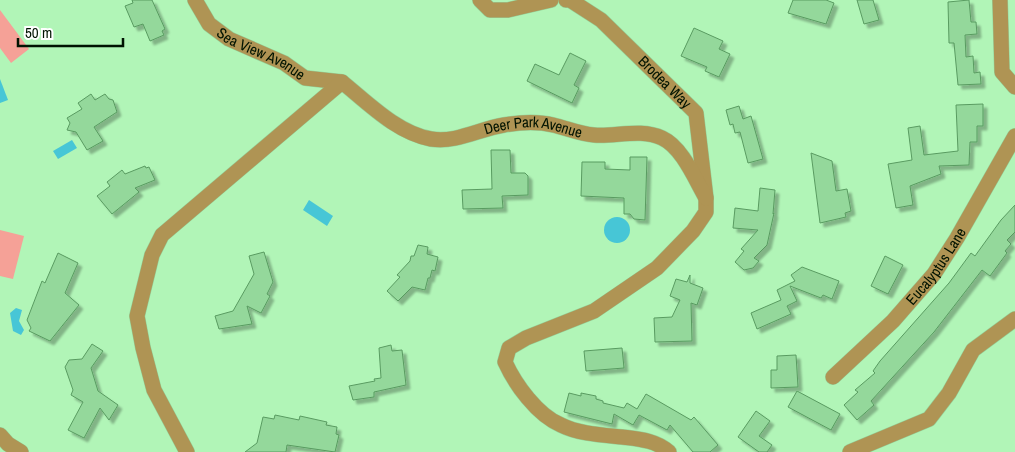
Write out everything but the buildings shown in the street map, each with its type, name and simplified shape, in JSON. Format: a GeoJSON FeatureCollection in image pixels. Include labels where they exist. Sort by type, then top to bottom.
{"type":"FeatureCollection","features":[{"type":"Feature","properties":{"kind":"street","name":"Sea View Avenue"},"geometry":{"type":"LineString","coordinates":[[195,0],[209,24],[229,39],[284,63],[304,78],[342,82]]}},
{"type":"Feature","properties":{"kind":"street"},"geometry":{"type":"LineString","coordinates":[[480,0],[490,10],[508,10],[551,0]]}},
{"type":"Feature","properties":{"kind":"street","name":"Brodea Way"},"geometry":{"type":"LineString","coordinates":[[566,0],[570,0],[601,20],[696,113],[706,198]]}},
{"type":"Feature","properties":{"kind":"street"},"geometry":{"type":"LineString","coordinates":[[1000,0],[1002,72],[1015,87]]}},
{"type":"Feature","properties":{"kind":"street","name":"Deer Park Avenue"},"geometry":{"type":"LineString","coordinates":[[342,82],[393,122],[415,135],[432,139],[458,139],[499,126],[525,122],[551,125],[593,135],[645,133],[662,138],[675,148],[706,198]]}},
{"type":"Feature","properties":{"kind":"street"},"geometry":{"type":"LineString","coordinates":[[187,452],[154,390],[137,316],[152,255],[162,235],[342,82]]}},
{"type":"Feature","properties":{"kind":"street","name":"Eucalyptus Lane"},"geometry":{"type":"LineString","coordinates":[[832,377],[893,321],[934,274],[957,238],[1015,136]]}},
{"type":"Feature","properties":{"kind":"street"},"geometry":{"type":"LineString","coordinates":[[669,452],[647,440],[590,433],[560,425],[542,412],[512,378],[505,362],[509,348],[526,338],[594,311],[657,268],[693,231],[706,212],[706,198]]}},
{"type":"Feature","properties":{"kind":"street"},"geometry":{"type":"LineString","coordinates":[[850,452],[929,419],[949,393],[973,350],[1015,319]]}},
{"type":"Feature","properties":{"kind":"street"},"geometry":{"type":"LineString","coordinates":[[0,435],[8,444],[21,452]]}},
{"type":"Feature","properties":{"kind":"shaded area"},"geometry":{"type":"Polygon","coordinates":[[[0,10],[29,49],[11,63],[0,48],[0,10]]]}},
{"type":"Feature","properties":{"kind":"shaded area"},"geometry":{"type":"Polygon","coordinates":[[[0,230],[24,236],[13,279],[0,276],[0,230]]]}},
{"type":"Feature","properties":{"kind":"water"},"geometry":{"type":"Polygon","coordinates":[[[0,79],[8,100],[0,103],[0,79]]]}},
{"type":"Feature","properties":{"kind":"water"},"geometry":{"type":"Polygon","coordinates":[[[72,140],[77,148],[58,159],[53,151],[72,140]]]}},
{"type":"Feature","properties":{"kind":"water"},"geometry":{"type":"Polygon","coordinates":[[[309,200],[333,216],[327,226],[303,210],[309,200]]]}},
{"type":"Feature","properties":{"kind":"water"},"geometry":{"type":"Polygon","coordinates":[[[617,217],[626,221],[630,230],[626,239],[617,243],[608,239],[604,230],[608,221],[617,217]]]}},
{"type":"Feature","properties":{"kind":"water"},"geometry":{"type":"Polygon","coordinates":[[[16,308],[22,310],[19,321],[24,330],[21,335],[13,331],[10,313],[16,308]]]}}]}
